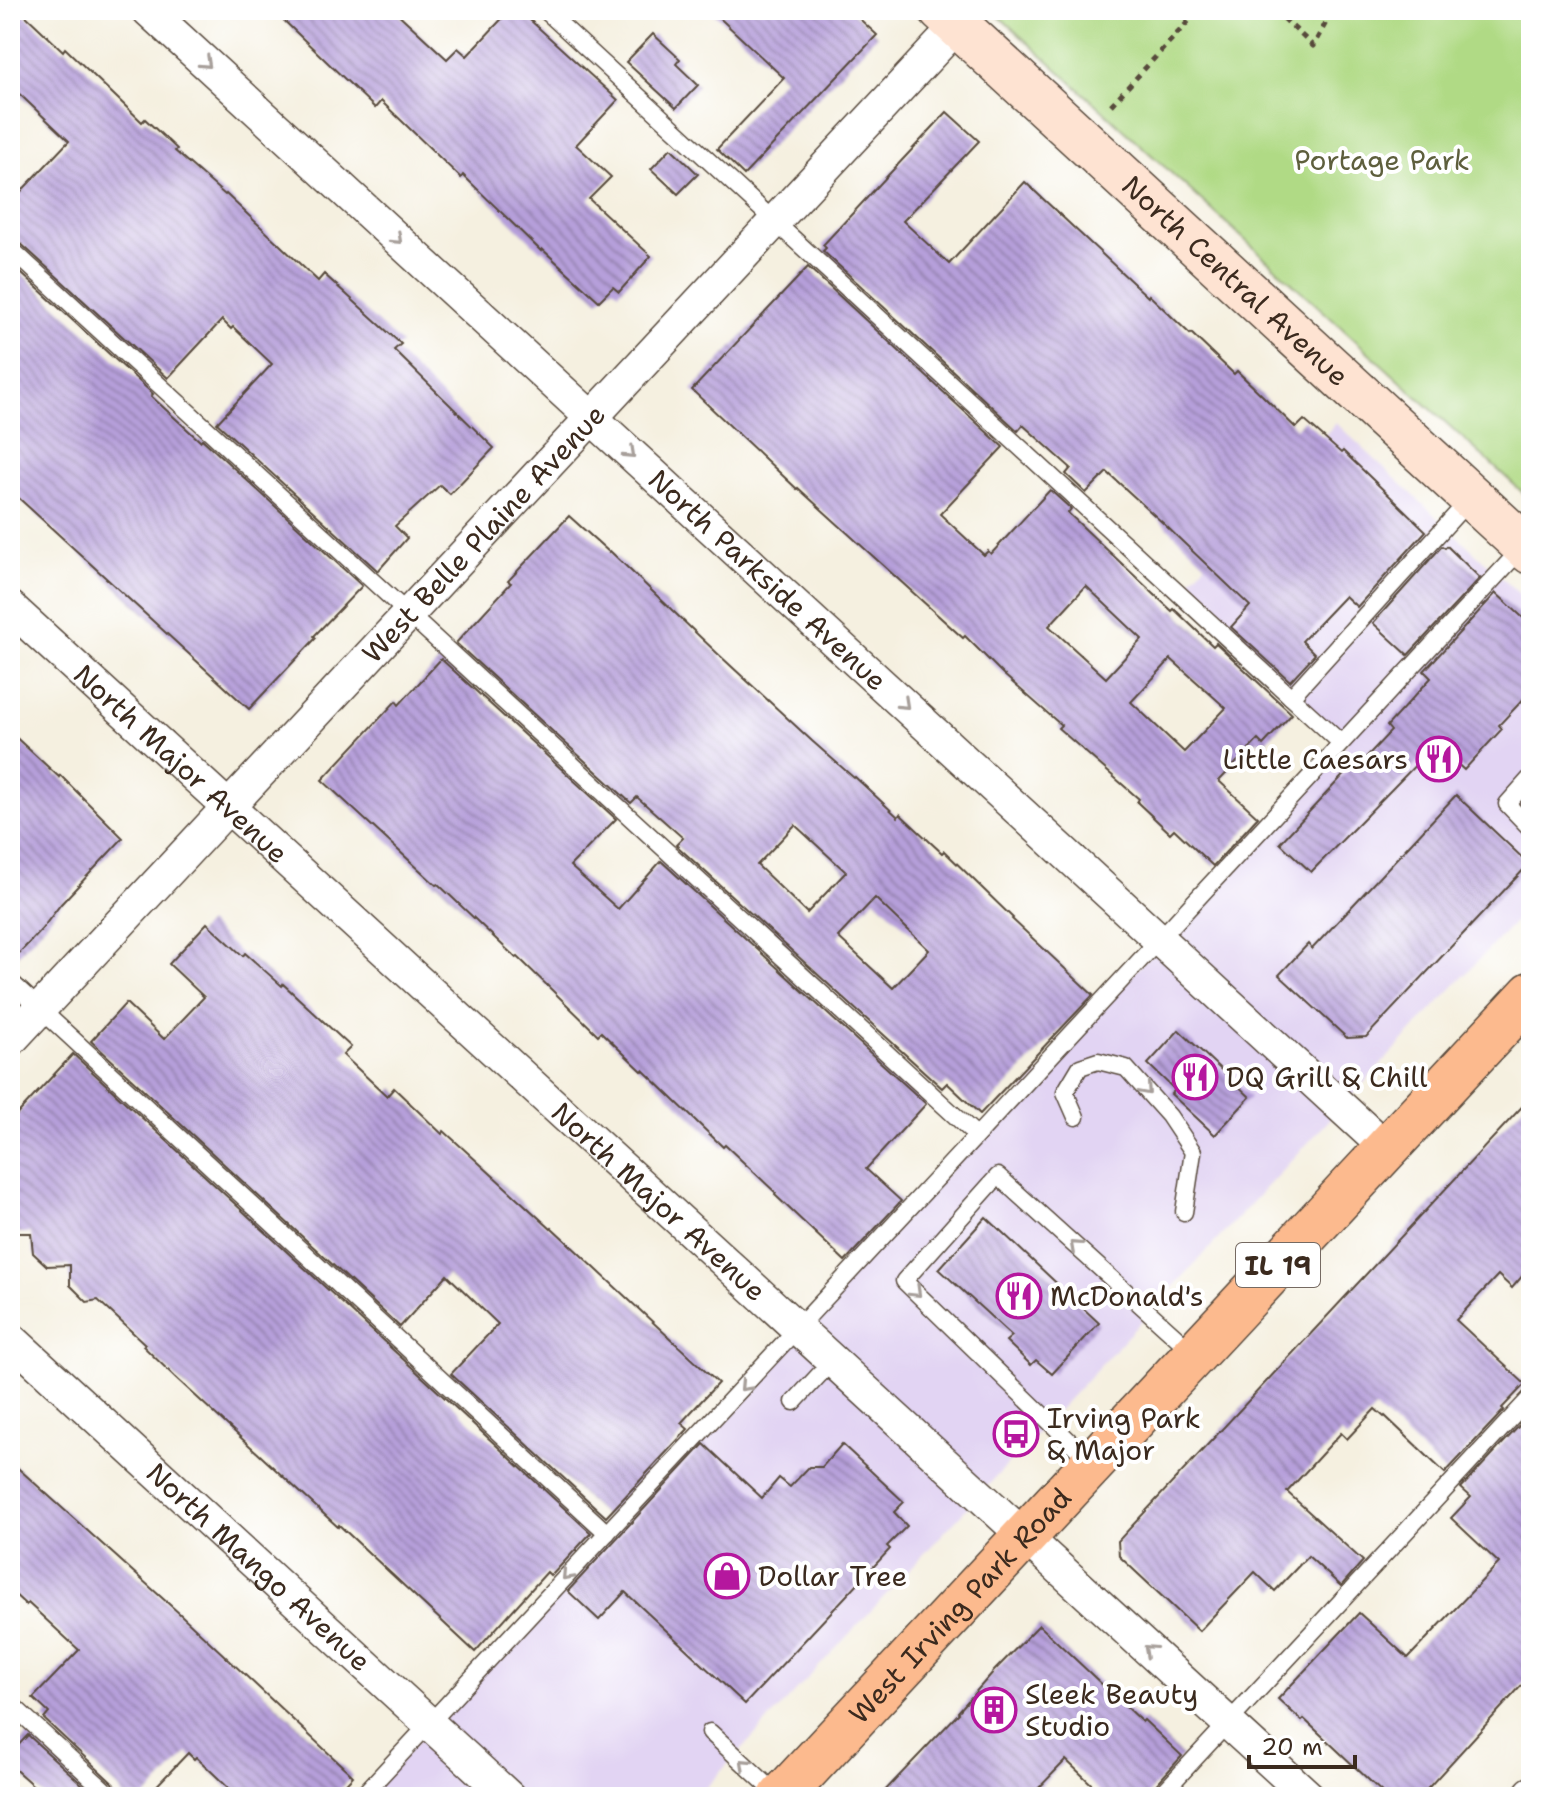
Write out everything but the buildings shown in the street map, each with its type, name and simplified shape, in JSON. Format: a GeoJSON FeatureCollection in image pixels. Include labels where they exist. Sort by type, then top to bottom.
{"type":"FeatureCollection","features":[{"type":"Feature","properties":{"kind":"main road","name":"North Central Avenue"},"geometry":{"type":"LineString","coordinates":[[950,18],[1528,549]]}},
{"type":"Feature","properties":{"kind":"main road","name":"West Irving Park Road"},"geometry":{"type":"LineString","coordinates":[[781,1797],[1531,994]]}},
{"type":"Feature","properties":{"kind":"street","name":"North Parkside Avenue"},"geometry":{"type":"LineString","coordinates":[[148,10],[1387,1149]]}},
{"type":"Feature","properties":{"kind":"street","name":"West Belle Plaine Avenue"},"geometry":{"type":"LineString","coordinates":[[10,1041],[775,222],[950,18]]}},
{"type":"Feature","properties":{"kind":"street","name":"North Major Avenue"},"geometry":{"type":"LineString","coordinates":[[10,607],[1309,1797]]}},
{"type":"Feature","properties":{"kind":"street","name":"North Mango Avenue"},"geometry":{"type":"LineString","coordinates":[[10,1338],[509,1797]]}},
{"type":"Feature","properties":{"kind":"lane"},"geometry":{"type":"LineString","coordinates":[[545,10],[1341,743]]}},
{"type":"Feature","properties":{"kind":"lane"},"geometry":{"type":"LineString","coordinates":[[10,248],[976,1135]]}},
{"type":"Feature","properties":{"kind":"lane"},"geometry":{"type":"LineString","coordinates":[[1291,697],[1472,498]]}},
{"type":"Feature","properties":{"kind":"lane"},"geometry":{"type":"LineString","coordinates":[[361,1797],[1341,743],[1528,549]]}},
{"type":"Feature","properties":{"kind":"lane"},"geometry":{"type":"LineString","coordinates":[[1531,777],[1507,804],[1531,829]]}},
{"type":"Feature","properties":{"kind":"lane"},"geometry":{"type":"LineString","coordinates":[[10,981],[607,1533]]}},
{"type":"Feature","properties":{"kind":"lane"},"geometry":{"type":"LineString","coordinates":[[1076,1117],[1065,1092],[1080,1067],[1098,1061],[1126,1068],[1169,1116],[1193,1152],[1184,1212]]}},
{"type":"Feature","properties":{"kind":"lane"},"geometry":{"type":"LineString","coordinates":[[1093,1463],[904,1281],[998,1176],[1195,1355]]}},
{"type":"Feature","properties":{"kind":"lane"},"geometry":{"type":"LineString","coordinates":[[794,1402],[833,1360]]}},
{"type":"Feature","properties":{"kind":"lane"},"geometry":{"type":"LineString","coordinates":[[1159,1797],[1531,1397]]}},
{"type":"Feature","properties":{"kind":"lane"},"geometry":{"type":"LineString","coordinates":[[10,1703],[112,1797]]}},
{"type":"Feature","properties":{"kind":"lane"},"geometry":{"type":"LineString","coordinates":[[710,1732],[781,1797]]}},
{"type":"Feature","properties":{"kind":"path"},"geometry":{"type":"LineString","coordinates":[[1111,105],[1199,10]]}},
{"type":"Feature","properties":{"kind":"path"},"geometry":{"type":"LineString","coordinates":[[1275,10],[1313,46],[1333,10]]}},
{"type":"Feature","properties":{"kind":"shaded area"},"geometry":{"type":"Polygon","coordinates":[[[1336,423],[1531,605],[1531,904],[697,1797],[366,1797],[1348,743],[1182,589],[1336,423]]]}},
{"type":"Feature","properties":{"kind":"green space","name":"Portage Park"},"geometry":{"type":"Polygon","coordinates":[[[992,10],[1531,10],[1531,500],[992,10]]]}},
{"type":"Feature","properties":{"kind":"place","name":"Little Caesars"},"geometry":{"type":"Point","coordinates":[1439,759]}},
{"type":"Feature","properties":{"kind":"place","name":"DQ Grill & Chill"},"geometry":{"type":"Point","coordinates":[1195,1077]}},
{"type":"Feature","properties":{"kind":"place","name":"McDonald's"},"geometry":{"type":"Point","coordinates":[1019,1296]}},
{"type":"Feature","properties":{"kind":"place","name":"Irving Park & Major"},"geometry":{"type":"Point","coordinates":[1016,1434]}},
{"type":"Feature","properties":{"kind":"place","name":"Dollar Tree"},"geometry":{"type":"Point","coordinates":[727,1576]}},
{"type":"Feature","properties":{"kind":"place","name":"Sleek Beauty Studio"},"geometry":{"type":"Point","coordinates":[994,1710]}}]}
